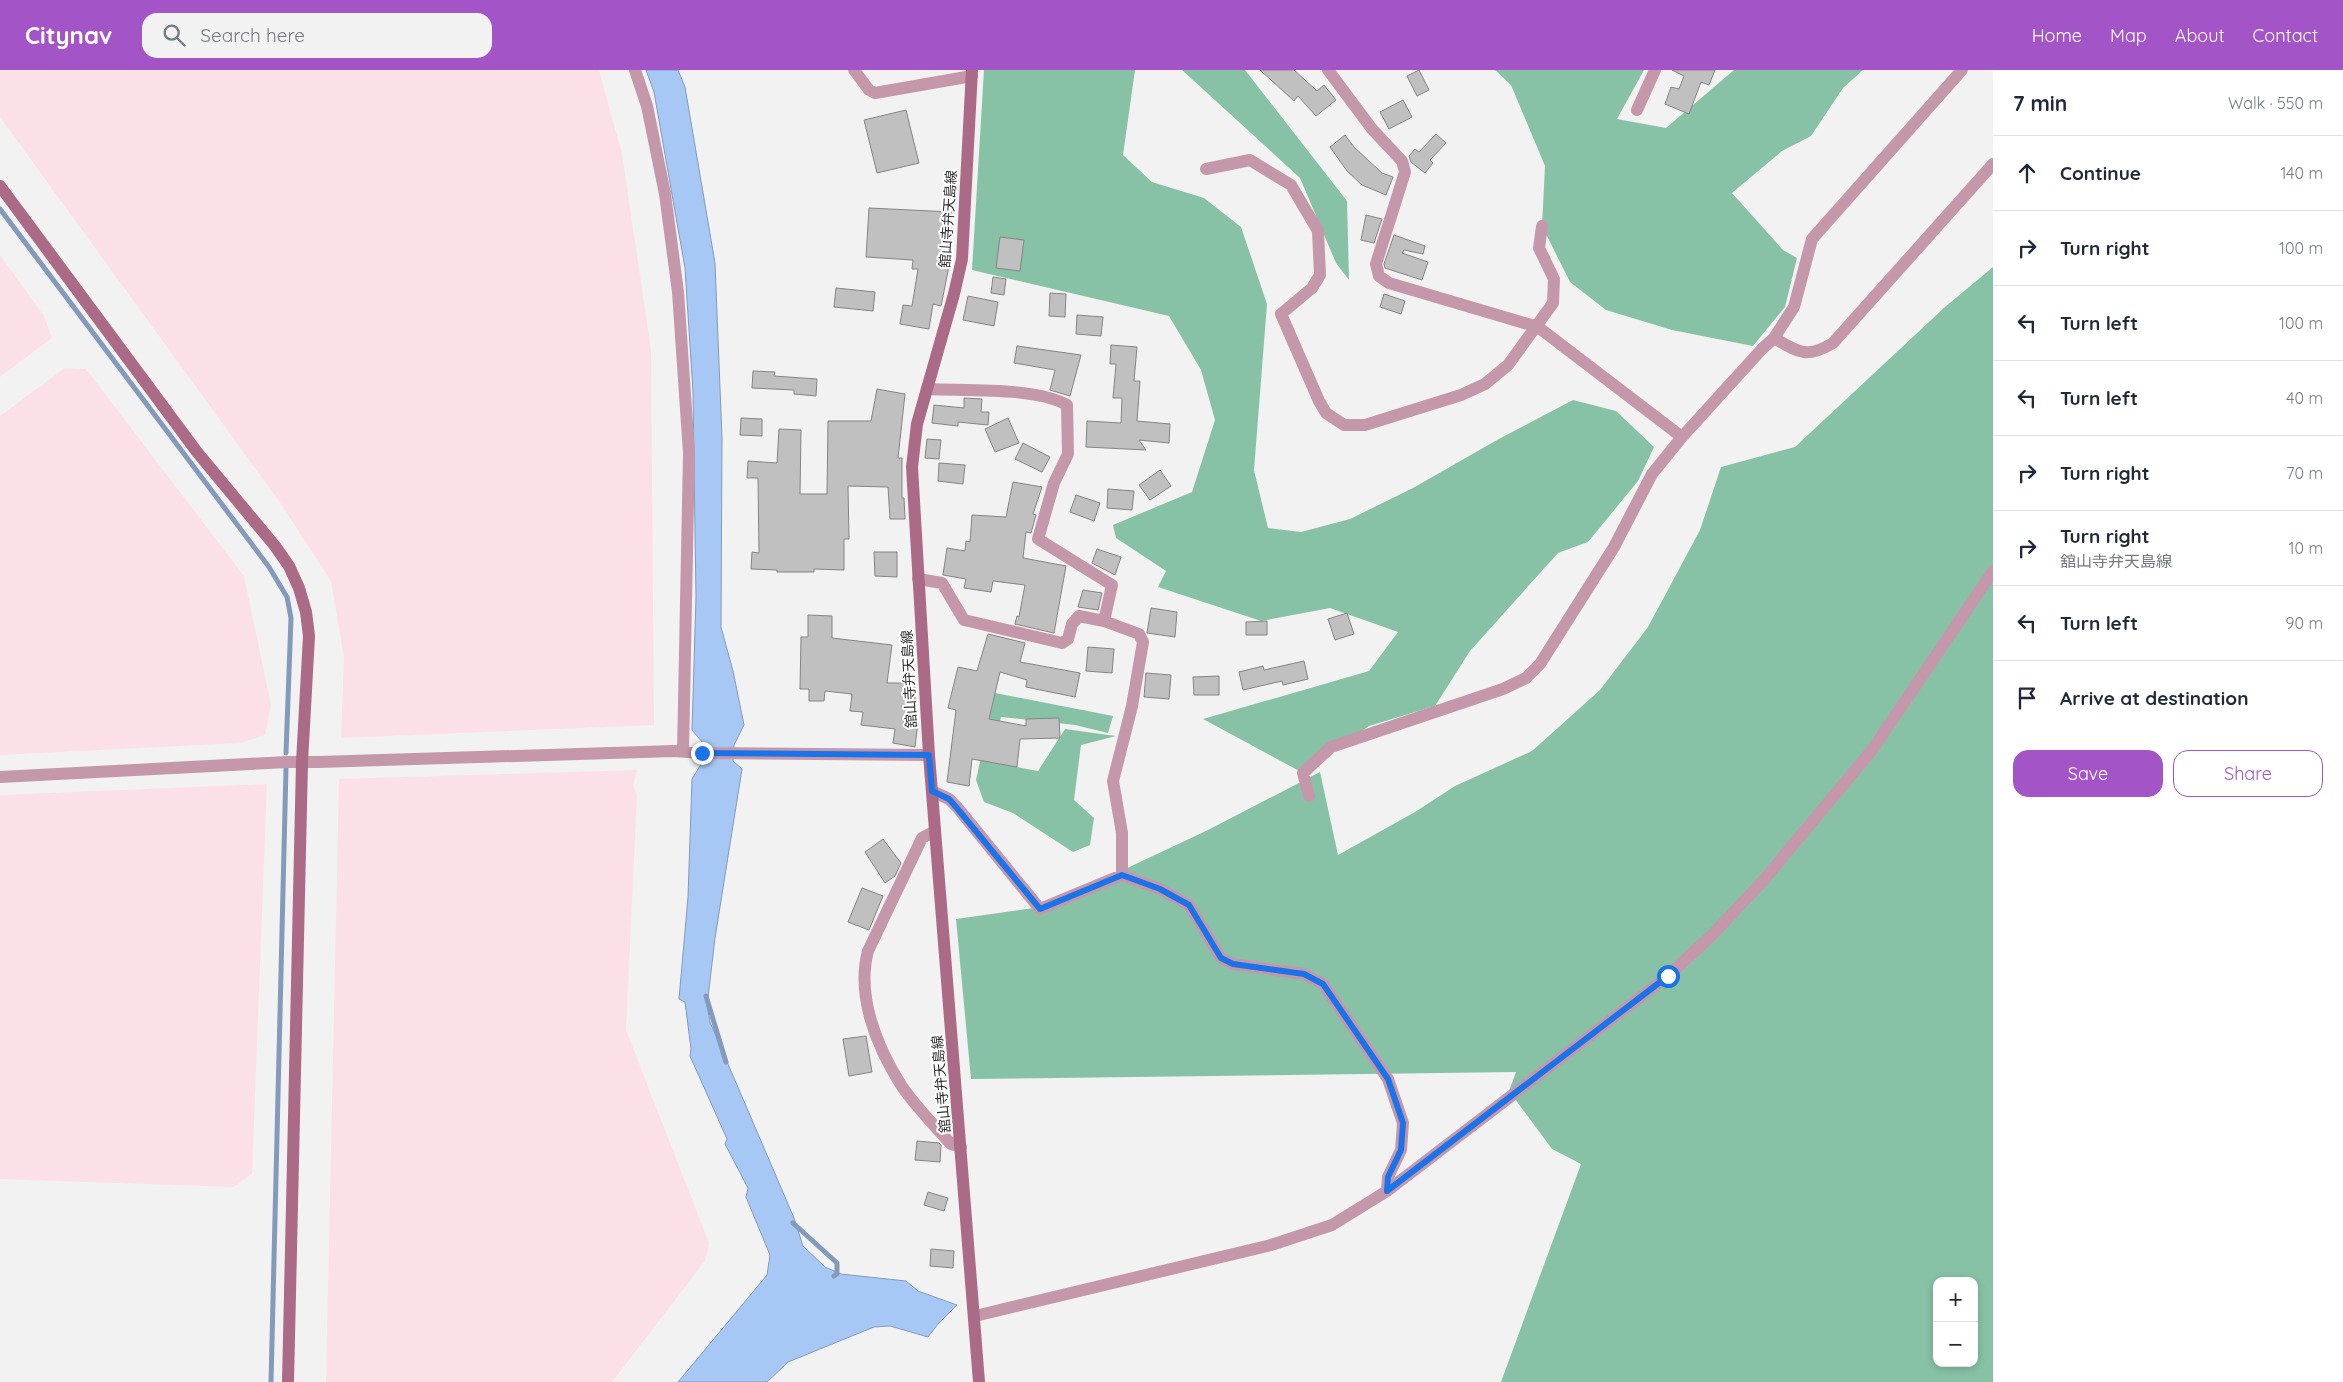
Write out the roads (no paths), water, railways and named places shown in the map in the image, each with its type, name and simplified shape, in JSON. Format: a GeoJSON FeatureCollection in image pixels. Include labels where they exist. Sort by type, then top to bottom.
{"type":"FeatureCollection","features":[{"type":"Feature","properties":{"kind":"main road","name":"舘山寺弁天島線"},"geometry":{"type":"LineString","coordinates":[[972,73],[962,259],[917,424],[913,453],[918,579],[929,755],[979,1382]]}},
{"type":"Feature","properties":{"kind":"main road"},"geometry":{"type":"LineString","coordinates":[[0,186],[197,452],[275,546],[289,566],[301,596],[309,636],[302,762],[288,1382]]}},
{"type":"Feature","properties":{"kind":"street"},"geometry":{"type":"LineString","coordinates":[[635,70],[647,106],[665,194],[680,311],[689,453],[683,752]]}},
{"type":"Feature","properties":{"kind":"street"},"geometry":{"type":"LineString","coordinates":[[854,70],[869,90],[875,93],[972,73]]}},
{"type":"Feature","properties":{"kind":"street"},"geometry":{"type":"LineString","coordinates":[[1328,70],[1372,129],[1402,161],[1405,172],[1376,264],[1379,276],[1389,283],[1538,326],[1682,437]]}},
{"type":"Feature","properties":{"kind":"street"},"geometry":{"type":"LineString","coordinates":[[1637,110],[1654,70]]}},
{"type":"Feature","properties":{"kind":"street"},"geometry":{"type":"LineString","coordinates":[[1309,796],[1303,772],[1331,747],[1503,689],[1526,678],[1540,664],[1614,547],[1652,474],[1682,437],[1774,338],[1794,307],[1812,239],[1962,70]]}},
{"type":"Feature","properties":{"kind":"street"},"geometry":{"type":"LineString","coordinates":[[1206,169],[1250,160],[1292,185],[1318,231],[1320,275],[1312,288],[1281,314],[1319,401],[1326,413],[1344,425],[1365,425],[1461,395],[1485,384],[1508,366],[1553,303],[1554,279],[1540,248],[1542,226]]}},
{"type":"Feature","properties":{"kind":"street"},"geometry":{"type":"LineString","coordinates":[[1774,338],[1797,351],[1818,352],[1833,343],[1993,164]]}},
{"type":"Feature","properties":{"kind":"street"},"geometry":{"type":"LineString","coordinates":[[927,389],[1025,394],[1058,400],[1067,405],[1068,454],[1054,483],[1038,539],[1112,585],[1104,621]]}},
{"type":"Feature","properties":{"kind":"street"},"geometry":{"type":"LineString","coordinates":[[975,1316],[1271,1246],[1332,1225],[1387,1191],[1668,976],[1712,935],[1763,881],[1872,750],[1993,571]]}},
{"type":"Feature","properties":{"kind":"street"},"geometry":{"type":"LineString","coordinates":[[918,579],[942,583],[964,620],[1062,643],[1068,639],[1072,624],[1079,616],[1104,621],[1139,634],[1143,642],[1132,706],[1113,781],[1122,833],[1122,875]]}},
{"type":"Feature","properties":{"kind":"street"},"geometry":{"type":"LineString","coordinates":[[0,777],[302,762],[683,752],[929,755]]}},
{"type":"Feature","properties":{"kind":"street"},"geometry":{"type":"LineString","coordinates":[[932,791],[949,799],[1040,909],[1122,875],[1160,889],[1189,905],[1221,958],[1233,964],[1304,974],[1323,984],[1388,1079],[1403,1123],[1401,1150],[1388,1177],[1387,1191]]}},
{"type":"Feature","properties":{"kind":"street"},"geometry":{"type":"LineString","coordinates":[[935,831],[922,838],[868,951],[865,963],[864,986],[868,1009],[881,1046],[902,1086],[950,1144],[961,1147]]}},
{"type":"Feature","properties":{"kind":"water"},"geometry":{"type":"Polygon","coordinates":[[[646,70],[678,70],[685,87],[715,263],[722,438],[721,627],[733,671],[744,725],[734,745],[733,761],[742,769],[715,938],[707,1006],[710,1022],[794,1218],[803,1246],[825,1267],[841,1274],[906,1281],[918,1291],[957,1305],[928,1337],[890,1326],[874,1327],[788,1362],[767,1382],[678,1382],[767,1275],[770,1255],[746,1197],[748,1188],[725,1144],[727,1139],[690,1056],[691,1049],[685,1002],[679,999],[688,897],[692,779],[703,761],[703,743],[692,730],[696,597],[693,392],[685,268],[654,92],[646,70]]]}},
{"type":"Feature","properties":{"kind":"waterway"},"geometry":{"type":"LineString","coordinates":[[0,209],[269,567],[287,597],[291,618],[286,753]]}},
{"type":"Feature","properties":{"kind":"waterway"},"geometry":{"type":"LineString","coordinates":[[271,1382],[286,768]]}},
{"type":"Feature","properties":{"kind":"waterway"},"geometry":{"type":"LineString","coordinates":[[706,996],[726,1062]]}},
{"type":"Feature","properties":{"kind":"waterway"},"geometry":{"type":"LineString","coordinates":[[793,1223],[837,1263],[837,1274],[834,1276]]}}]}
